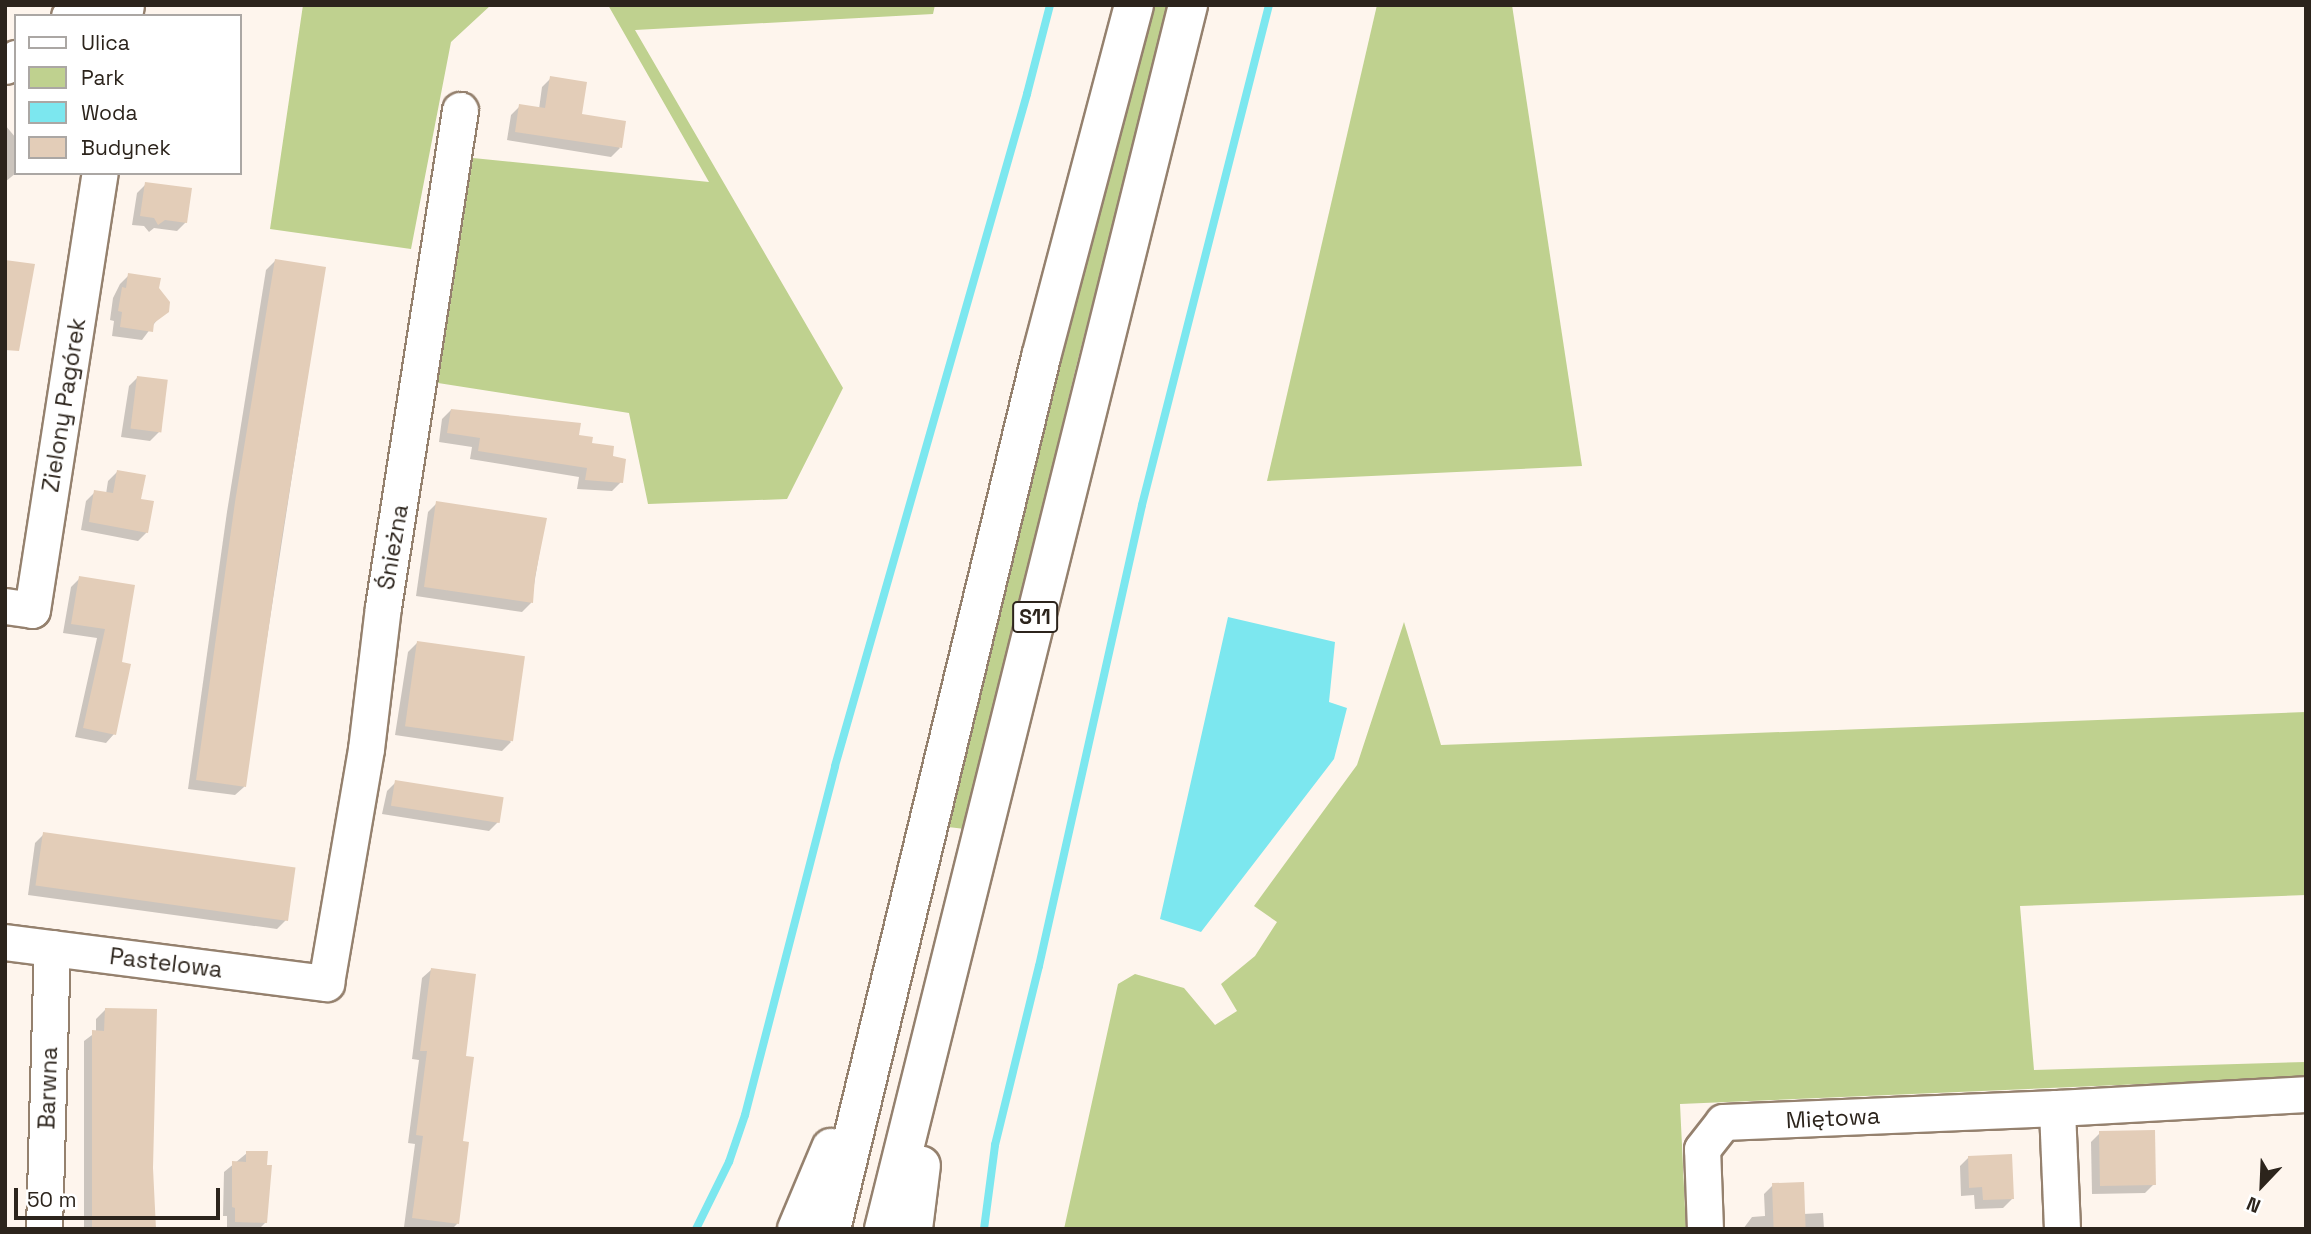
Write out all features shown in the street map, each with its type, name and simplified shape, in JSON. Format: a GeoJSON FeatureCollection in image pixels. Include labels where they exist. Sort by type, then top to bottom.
{"type":"FeatureCollection","features":[{"type":"Feature","properties":{"kind":"highway","name":"S11"},"geometry":{"type":"LineString","coordinates":[[831,1229],[1041,357],[1134,5]]}},
{"type":"Feature","properties":{"kind":"highway","name":"S11"},"geometry":{"type":"LineString","coordinates":[[884,1229],[940,1013],[1095,370],[1188,5]]}},
{"type":"Feature","properties":{"kind":"highway"},"geometry":{"type":"LineString","coordinates":[[797,1229],[888,999]]}},
{"type":"Feature","properties":{"kind":"highway"},"geometry":{"type":"LineString","coordinates":[[914,1229],[940,1013]]}},
{"type":"Feature","properties":{"kind":"street"},"geometry":{"type":"LineString","coordinates":[[71,14],[80,7],[114,14]]}},
{"type":"Feature","properties":{"kind":"street","name":"Śnieżna"},"geometry":{"type":"LineString","coordinates":[[326,983],[366,749],[383,607],[460,110]]}},
{"type":"Feature","properties":{"kind":"street","name":"Zielony Pagórek"},"geometry":{"type":"LineString","coordinates":[[5,606],[32,610],[100,175]]}},
{"type":"Feature","properties":{"kind":"street","name":"Pastelowa"},"geometry":{"type":"LineString","coordinates":[[5,942],[326,983]]}},
{"type":"Feature","properties":{"kind":"street","name":"Barwna"},"geometry":{"type":"LineString","coordinates":[[44,1229],[52,948]]}},
{"type":"Feature","properties":{"kind":"street","name":"Miętowa"},"geometry":{"type":"LineString","coordinates":[[1704,1229],[1702,1149],[1723,1122],[2306,1094]]}},
{"type":"Feature","properties":{"kind":"street"},"geometry":{"type":"LineString","coordinates":[[2057,1108],[2062,1229]]}},
{"type":"Feature","properties":{"kind":"green space"},"geometry":{"type":"Polygon","coordinates":[[[303,5],[491,5],[451,42],[411,249],[270,229],[303,5]]]}},
{"type":"Feature","properties":{"kind":"green space"},"geometry":{"type":"Polygon","coordinates":[[[608,5],[935,5],[933,14],[635,30],[843,388],[787,499],[648,504],[629,413],[438,383],[473,158],[709,182],[608,5]]]}},
{"type":"Feature","properties":{"kind":"green space"},"geometry":{"type":"Polygon","coordinates":[[[1151,5],[1169,5],[1076,367],[965,829],[948,827],[1060,363],[1151,5]]]}},
{"type":"Feature","properties":{"kind":"green space"},"geometry":{"type":"Polygon","coordinates":[[[1377,5],[1512,5],[1582,466],[1267,481],[1377,5]]]}},
{"type":"Feature","properties":{"kind":"green space"},"geometry":{"type":"Polygon","coordinates":[[[1404,622],[1441,745],[2306,712],[2306,895],[2020,906],[2034,1070],[2306,1062],[2306,1077],[1680,1104],[1686,1229],[1064,1229],[1118,984],[1135,974],[1184,988],[1215,1025],[1237,1011],[1221,984],[1255,956],[1277,922],[1254,906],[1357,765],[1404,622]]]}},
{"type":"Feature","properties":{"kind":"water"},"geometry":{"type":"Polygon","coordinates":[[[1228,617],[1335,642],[1329,702],[1347,708],[1334,759],[1201,932],[1160,919],[1228,617]]]}},
{"type":"Feature","properties":{"kind":"building"},"geometry":{"type":"Polygon","coordinates":[[[550,76],[587,82],[582,114],[626,121],[622,148],[515,132],[519,104],[545,108],[550,76]]]}},
{"type":"Feature","properties":{"kind":"building"},"geometry":{"type":"Polygon","coordinates":[[[145,182],[192,188],[187,223],[165,220],[158,225],[154,218],[140,216],[145,182]]]}},
{"type":"Feature","properties":{"kind":"building"},"geometry":{"type":"Polygon","coordinates":[[[275,259],[326,267],[280,549],[246,787],[196,780],[235,502],[275,259]]]}},
{"type":"Feature","properties":{"kind":"building"},"geometry":{"type":"Polygon","coordinates":[[[5,260],[35,264],[19,351],[5,350],[5,260]]]}},
{"type":"Feature","properties":{"kind":"building"},"geometry":{"type":"Polygon","coordinates":[[[128,273],[161,278],[159,288],[170,302],[169,312],[154,323],[153,332],[120,327],[122,312],[118,311],[122,287],[126,288],[128,273]]]}},
{"type":"Feature","properties":{"kind":"building"},"geometry":{"type":"Polygon","coordinates":[[[137,376],[168,380],[161,432],[131,429],[137,376]]]}},
{"type":"Feature","properties":{"kind":"building"},"geometry":{"type":"Polygon","coordinates":[[[451,409],[581,423],[579,435],[593,437],[592,443],[614,446],[613,456],[626,459],[623,483],[585,480],[587,468],[478,451],[480,438],[447,433],[451,409]]]}},
{"type":"Feature","properties":{"kind":"building"},"geometry":{"type":"Polygon","coordinates":[[[117,470],[146,475],[141,499],[154,501],[148,533],[89,522],[94,490],[113,493],[117,470]]]}},
{"type":"Feature","properties":{"kind":"building"},"geometry":{"type":"Polygon","coordinates":[[[436,501],[547,518],[535,577],[533,603],[424,587],[436,501]]]}},
{"type":"Feature","properties":{"kind":"building"},"geometry":{"type":"Polygon","coordinates":[[[79,576],[135,585],[122,662],[131,664],[116,735],[83,728],[105,629],[71,624],[79,576]]]}},
{"type":"Feature","properties":{"kind":"building"},"geometry":{"type":"Polygon","coordinates":[[[417,641],[525,656],[513,741],[405,726],[417,641]]]}},
{"type":"Feature","properties":{"kind":"building"},"geometry":{"type":"Polygon","coordinates":[[[395,780],[504,797],[500,823],[391,806],[395,780]]]}},
{"type":"Feature","properties":{"kind":"building"},"geometry":{"type":"Polygon","coordinates":[[[43,832],[296,867],[288,921],[35,885],[43,832]]]}},
{"type":"Feature","properties":{"kind":"building"},"geometry":{"type":"Polygon","coordinates":[[[431,968],[476,974],[466,1056],[474,1057],[463,1141],[469,1142],[459,1224],[412,1218],[423,1136],[416,1135],[427,1051],[420,1051],[431,968]]]}},
{"type":"Feature","properties":{"kind":"building"},"geometry":{"type":"Polygon","coordinates":[[[105,1008],[157,1009],[153,1168],[156,1229],[92,1229],[92,1030],[104,1031],[105,1008]]]}},
{"type":"Feature","properties":{"kind":"building"},"geometry":{"type":"Polygon","coordinates":[[[2155,1130],[2156,1185],[2100,1186],[2099,1131],[2155,1130]]]}},
{"type":"Feature","properties":{"kind":"building"},"geometry":{"type":"Polygon","coordinates":[[[246,1151],[268,1151],[267,1165],[272,1165],[267,1223],[235,1222],[235,1208],[232,1207],[232,1161],[246,1162],[246,1151]]]}},
{"type":"Feature","properties":{"kind":"building"},"geometry":{"type":"Polygon","coordinates":[[[2012,1154],[2014,1199],[1983,1200],[1982,1187],[1969,1188],[1968,1156],[2012,1154]]]}},
{"type":"Feature","properties":{"kind":"building"},"geometry":{"type":"Polygon","coordinates":[[[1804,1182],[1806,1229],[1774,1229],[1772,1183],[1804,1182]]]}},
{"type":"Feature","properties":{"kind":"waterway"},"geometry":{"type":"LineString","coordinates":[[696,1229],[729,1162],[745,1115],[835,766],[1050,5]]}},
{"type":"Feature","properties":{"kind":"waterway"},"geometry":{"type":"LineString","coordinates":[[984,1229],[995,1145],[1039,966],[1142,505],[1269,5]]}}]}
